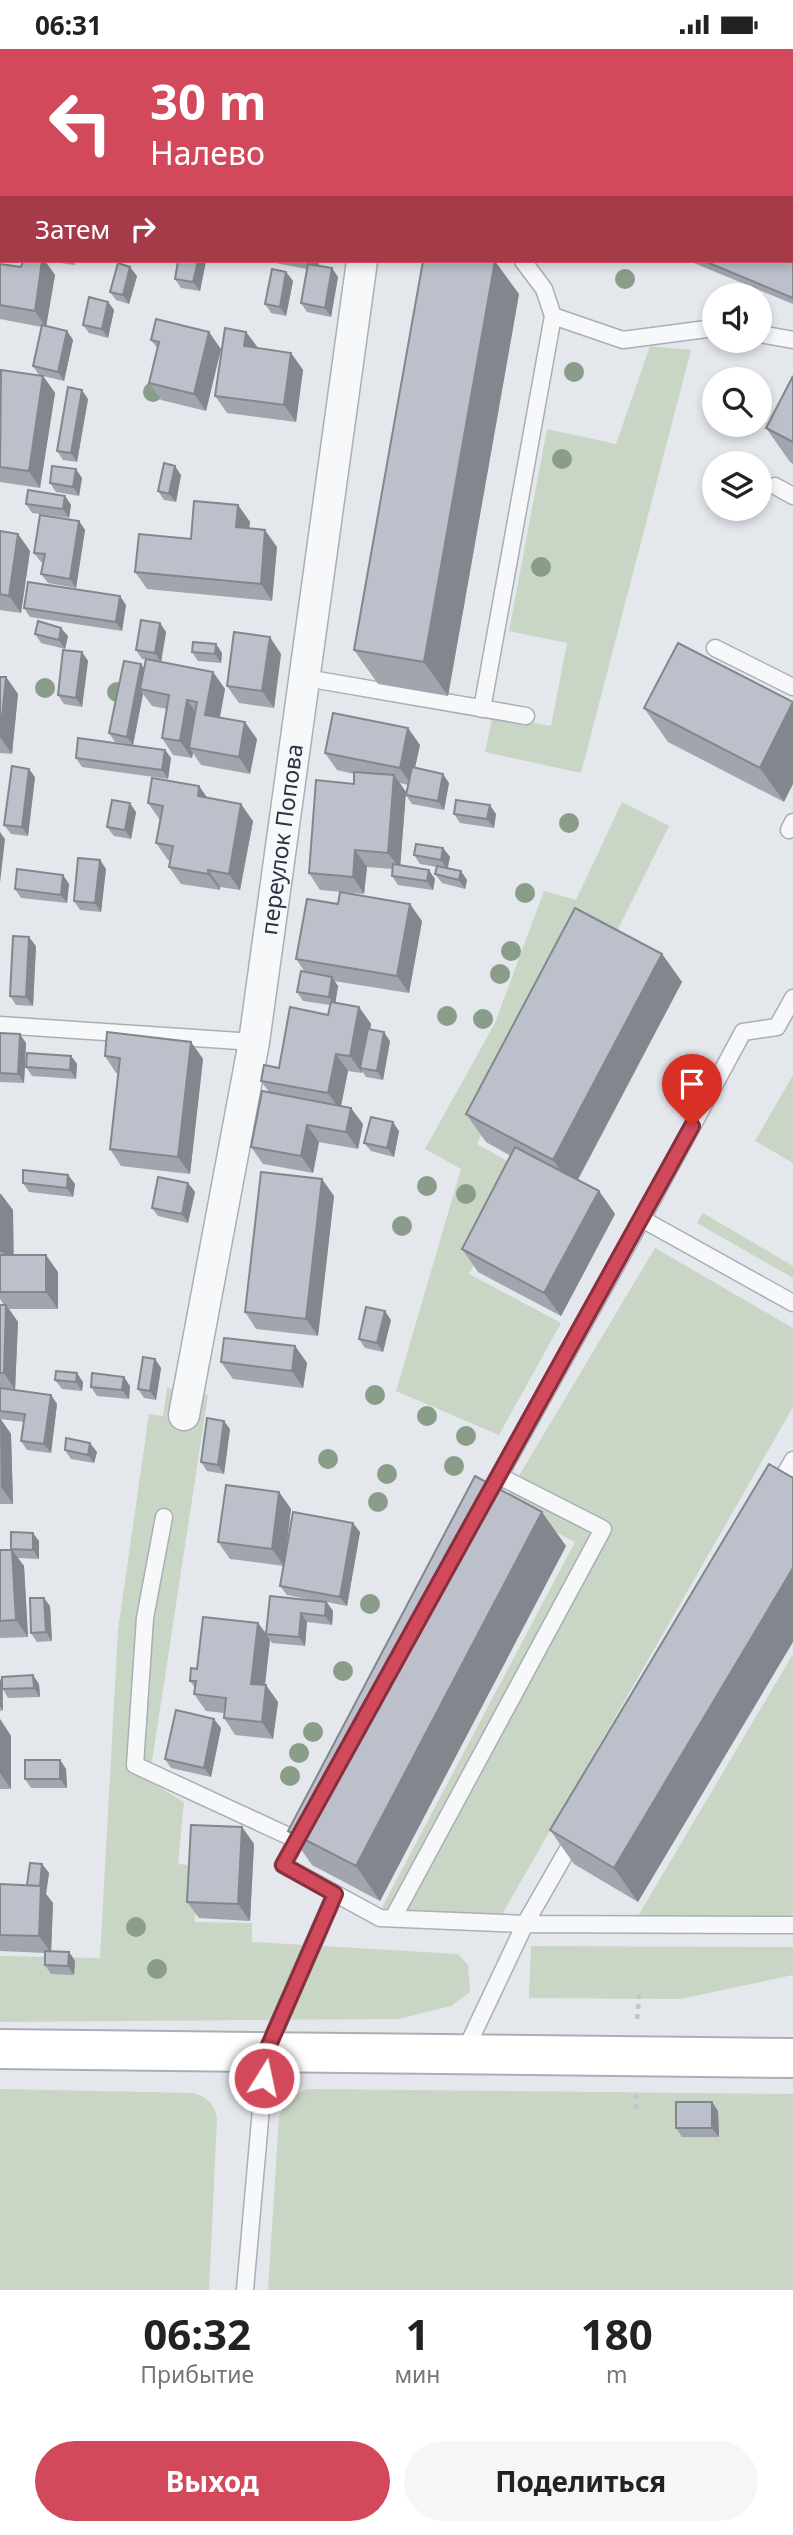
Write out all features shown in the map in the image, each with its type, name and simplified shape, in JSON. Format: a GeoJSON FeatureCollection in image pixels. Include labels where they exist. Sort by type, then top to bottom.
{"type":"FeatureCollection","features":[{"type":"Feature","properties":{"kind":"street","name":"переулок Попова"},"geometry":{"type":"LineString","coordinates":[[184,1415],[254,1042],[362,263]]}},
{"type":"Feature","properties":{"kind":"street"},"geometry":{"type":"LineString","coordinates":[[0,2049],[793,2058]]}},
{"type":"Feature","properties":{"kind":"lane"},"geometry":{"type":"LineString","coordinates":[[482,709],[552,316],[544,289],[524,263]]}},
{"type":"Feature","properties":{"kind":"lane"},"geometry":{"type":"LineString","coordinates":[[552,316],[623,340],[702,330]]}},
{"type":"Feature","properties":{"kind":"lane"},"geometry":{"type":"LineString","coordinates":[[772,336],[793,340]]}},
{"type":"Feature","properties":{"kind":"lane"},"geometry":{"type":"LineString","coordinates":[[775,486],[793,496]]}},
{"type":"Feature","properties":{"kind":"lane"},"geometry":{"type":"LineString","coordinates":[[715,648],[793,687]]}},
{"type":"Feature","properties":{"kind":"lane"},"geometry":{"type":"LineString","coordinates":[[306,678],[526,716]]}},
{"type":"Feature","properties":{"kind":"lane"},"geometry":{"type":"LineString","coordinates":[[479,1513],[743,1032],[778,1027],[793,998]]}},
{"type":"Feature","properties":{"kind":"lane"},"geometry":{"type":"LineString","coordinates":[[0,1025],[254,1042]]}},
{"type":"Feature","properties":{"kind":"lane"},"geometry":{"type":"LineString","coordinates":[[642,1219],[793,1303]]}},
{"type":"Feature","properties":{"kind":"lane"},"geometry":{"type":"LineString","coordinates":[[765,1508],[793,1460]]}},
{"type":"Feature","properties":{"kind":"lane"},"geometry":{"type":"LineString","coordinates":[[393,1918],[603,1529],[499,1476]]}},
{"type":"Feature","properties":{"kind":"lane"},"geometry":{"type":"LineString","coordinates":[[164,1517],[145,1618],[135,1765],[297,1840]]}},
{"type":"Feature","properties":{"kind":"lane"},"geometry":{"type":"LineString","coordinates":[[310,1816],[283,1865],[380,1918],[525,1924],[793,1925]]}},
{"type":"Feature","properties":{"kind":"lane"},"geometry":{"type":"LineString","coordinates":[[463,2055],[525,1924],[587,1817]]}},
{"type":"Feature","properties":{"kind":"lane"},"geometry":{"type":"LineString","coordinates":[[245,2290],[266,2052],[335,1894]]}},
{"type":"Feature","properties":{"kind":"green space"},"geometry":{"type":"Polygon","coordinates":[[[650,346],[691,350],[581,773],[485,752],[493,715],[551,726],[567,643],[509,631],[547,429],[616,444],[650,346]]]}},
{"type":"Feature","properties":{"kind":"green space"},"geometry":{"type":"Polygon","coordinates":[[[622,802],[669,826],[616,933],[593,921],[477,1144],[524,1170],[469,1274],[561,1323],[499,1435],[396,1391],[461,1169],[425,1149],[495,1023],[544,891],[576,900],[622,802]]]}},
{"type":"Feature","properties":{"kind":"green space"},"geometry":{"type":"Polygon","coordinates":[[[793,1075],[793,1163],[755,1141],[793,1075]]]}},
{"type":"Feature","properties":{"kind":"green space"},"geometry":{"type":"Polygon","coordinates":[[[703,1213],[793,1266],[793,1278],[697,1223],[703,1213]]]}},
{"type":"Feature","properties":{"kind":"green space"},"geometry":{"type":"Polygon","coordinates":[[[655,1248],[793,1328],[793,1407],[500,1918],[379,1913],[575,1542],[502,1504],[655,1248]]]}},
{"type":"Feature","properties":{"kind":"green space"},"geometry":{"type":"Polygon","coordinates":[[[167,1388],[208,1395],[149,1781],[184,1802],[178,1864],[198,1866],[195,1922],[252,1923],[252,1942],[458,1954],[468,1965],[470,1992],[451,2006],[398,2019],[0,2022],[0,1956],[100,1958],[118,1630],[149,1414],[163,1416],[167,1388]]]}},
{"type":"Feature","properties":{"kind":"green space"},"geometry":{"type":"Polygon","coordinates":[[[793,1654],[793,1913],[791,1916],[638,1916],[793,1654]]]}},
{"type":"Feature","properties":{"kind":"green space"},"geometry":{"type":"Polygon","coordinates":[[[531,1946],[793,1947],[793,1975],[680,1999],[529,1998],[531,1946]]]}},
{"type":"Feature","properties":{"kind":"green space"},"geometry":{"type":"Polygon","coordinates":[[[0,2089],[194,2093],[210,2102],[217,2119],[209,2290],[0,2290],[0,2089]]]}},
{"type":"Feature","properties":{"kind":"green space"},"geometry":{"type":"Polygon","coordinates":[[[308,2089],[793,2094],[793,2290],[268,2290],[279,2117],[290,2099],[308,2089]]]}},
{"type":"Feature","properties":{"kind":"building"},"geometry":{"type":"Polygon","coordinates":[[[22,263],[42,263],[35,311],[0,305],[0,264],[21,267],[22,263]]]}},
{"type":"Feature","properties":{"kind":"building"},"geometry":{"type":"Polygon","coordinates":[[[118,263],[130,267],[123,295],[110,292],[118,263]]]}},
{"type":"Feature","properties":{"kind":"building"},"geometry":{"type":"Polygon","coordinates":[[[178,263],[198,263],[193,282],[175,279],[178,263]]]}},
{"type":"Feature","properties":{"kind":"building"},"geometry":{"type":"Polygon","coordinates":[[[423,263],[495,263],[424,662],[354,650],[423,263]]]}},
{"type":"Feature","properties":{"kind":"building"},"geometry":{"type":"Polygon","coordinates":[[[709,263],[793,263],[793,298],[772,289],[772,283],[757,283],[709,263]]]}},
{"type":"Feature","properties":{"kind":"building"},"geometry":{"type":"Polygon","coordinates":[[[308,264],[332,268],[325,308],[301,303],[308,264]]]}},
{"type":"Feature","properties":{"kind":"building"},"geometry":{"type":"Polygon","coordinates":[[[272,269],[286,272],[280,307],[265,304],[272,269]]]}},
{"type":"Feature","properties":{"kind":"building"},"geometry":{"type":"Polygon","coordinates":[[[89,297],[108,302],[102,329],[83,325],[89,297]]]}},
{"type":"Feature","properties":{"kind":"building"},"geometry":{"type":"Polygon","coordinates":[[[156,319],[209,332],[194,394],[149,383],[159,342],[151,340],[156,319]]]}},
{"type":"Feature","properties":{"kind":"building"},"geometry":{"type":"Polygon","coordinates":[[[42,325],[67,331],[58,372],[33,366],[42,325]]]}},
{"type":"Feature","properties":{"kind":"building"},"geometry":{"type":"Polygon","coordinates":[[[225,328],[246,332],[244,346],[291,353],[284,405],[215,396],[225,328]]]}},
{"type":"Feature","properties":{"kind":"building"},"geometry":{"type":"Polygon","coordinates":[[[1,370],[43,376],[29,471],[0,467],[1,370]]]}},
{"type":"Feature","properties":{"kind":"building"},"geometry":{"type":"Polygon","coordinates":[[[793,376],[793,442],[772,431],[772,416],[793,376]]]}},
{"type":"Feature","properties":{"kind":"building"},"geometry":{"type":"Polygon","coordinates":[[[68,387],[82,390],[71,453],[57,451],[68,387]]]}},
{"type":"Feature","properties":{"kind":"building"},"geometry":{"type":"Polygon","coordinates":[[[164,463],[175,466],[169,494],[158,491],[164,463]]]}},
{"type":"Feature","properties":{"kind":"building"},"geometry":{"type":"Polygon","coordinates":[[[52,466],[76,469],[73,487],[50,483],[52,466]]]}},
{"type":"Feature","properties":{"kind":"building"},"geometry":{"type":"Polygon","coordinates":[[[28,490],[65,496],[63,509],[26,504],[28,490]]]}},
{"type":"Feature","properties":{"kind":"building"},"geometry":{"type":"Polygon","coordinates":[[[194,501],[238,505],[236,527],[265,530],[261,584],[135,572],[139,534],[191,539],[194,501]]]}},
{"type":"Feature","properties":{"kind":"building"},"geometry":{"type":"Polygon","coordinates":[[[40,515],[79,521],[70,579],[41,574],[45,554],[34,553],[40,515]]]}},
{"type":"Feature","properties":{"kind":"building"},"geometry":{"type":"Polygon","coordinates":[[[0,531],[18,534],[9,596],[0,594],[0,531]]]}},
{"type":"Feature","properties":{"kind":"building"},"geometry":{"type":"Polygon","coordinates":[[[28,582],[120,596],[116,622],[24,608],[28,582]]]}},
{"type":"Feature","properties":{"kind":"building"},"geometry":{"type":"Polygon","coordinates":[[[141,620],[160,623],[155,653],[136,650],[141,620]]]}},
{"type":"Feature","properties":{"kind":"building"},"geometry":{"type":"Polygon","coordinates":[[[38,621],[61,628],[59,640],[35,634],[38,621]]]}},
{"type":"Feature","properties":{"kind":"building"},"geometry":{"type":"Polygon","coordinates":[[[234,632],[270,637],[262,691],[227,686],[234,632]]]}},
{"type":"Feature","properties":{"kind":"building"},"geometry":{"type":"Polygon","coordinates":[[[193,642],[216,644],[215,654],[192,652],[193,642]]]}},
{"type":"Feature","properties":{"kind":"building"},"geometry":{"type":"Polygon","coordinates":[[[678,643],[793,702],[760,768],[644,708],[678,643]]]}},
{"type":"Feature","properties":{"kind":"building"},"geometry":{"type":"Polygon","coordinates":[[[63,650],[82,652],[76,698],[58,695],[63,650]]]}},
{"type":"Feature","properties":{"kind":"building"},"geometry":{"type":"Polygon","coordinates":[[[146,659],[213,672],[205,715],[245,722],[239,757],[189,748],[197,702],[187,700],[180,741],[162,738],[169,695],[140,689],[146,659]]]}},
{"type":"Feature","properties":{"kind":"building"},"geometry":{"type":"Polygon","coordinates":[[[124,661],[141,664],[127,737],[109,733],[124,661]]]}},
{"type":"Feature","properties":{"kind":"building"},"geometry":{"type":"Polygon","coordinates":[[[0,677],[6,677],[0,737],[0,677]]]}},
{"type":"Feature","properties":{"kind":"building"},"geometry":{"type":"Polygon","coordinates":[[[333,713],[408,728],[400,768],[325,753],[333,713]]]}},
{"type":"Feature","properties":{"kind":"building"},"geometry":{"type":"Polygon","coordinates":[[[78,738],[165,750],[162,770],[76,758],[78,738]]]}},
{"type":"Feature","properties":{"kind":"building"},"geometry":{"type":"Polygon","coordinates":[[[12,766],[29,769],[22,827],[4,825],[12,766]]]}},
{"type":"Feature","properties":{"kind":"building"},"geometry":{"type":"Polygon","coordinates":[[[412,767],[443,774],[438,801],[406,795],[412,767]]]}},
{"type":"Feature","properties":{"kind":"building"},"geometry":{"type":"Polygon","coordinates":[[[354,772],[394,775],[388,853],[355,850],[353,877],[309,873],[316,780],[354,784],[354,772]]]}},
{"type":"Feature","properties":{"kind":"building"},"geometry":{"type":"Polygon","coordinates":[[[152,778],[199,786],[198,796],[241,804],[229,874],[208,870],[208,874],[169,867],[173,846],[156,843],[163,806],[148,803],[152,778]]]}},
{"type":"Feature","properties":{"kind":"building"},"geometry":{"type":"Polygon","coordinates":[[[112,800],[130,803],[125,830],[107,827],[112,800]]]}},
{"type":"Feature","properties":{"kind":"building"},"geometry":{"type":"Polygon","coordinates":[[[456,800],[490,805],[487,819],[454,814],[456,800]]]}},
{"type":"Feature","properties":{"kind":"building"},"geometry":{"type":"Polygon","coordinates":[[[416,844],[443,848],[441,860],[414,855],[416,844]]]}},
{"type":"Feature","properties":{"kind":"building"},"geometry":{"type":"Polygon","coordinates":[[[78,858],[100,860],[95,903],[74,901],[78,858]]]}},
{"type":"Feature","properties":{"kind":"building"},"geometry":{"type":"Polygon","coordinates":[[[393,864],[429,870],[427,881],[392,876],[393,864]]]}},
{"type":"Feature","properties":{"kind":"building"},"geometry":{"type":"Polygon","coordinates":[[[437,866],[461,871],[459,880],[435,874],[437,866]]]}},
{"type":"Feature","properties":{"kind":"building"},"geometry":{"type":"Polygon","coordinates":[[[17,869],[63,875],[61,895],[15,889],[17,869]]]}},
{"type":"Feature","properties":{"kind":"building"},"geometry":{"type":"Polygon","coordinates":[[[340,892],[410,904],[397,976],[296,959],[307,899],[338,904],[340,892]]]}},
{"type":"Feature","properties":{"kind":"building"},"geometry":{"type":"Polygon","coordinates":[[[575,908],[662,954],[553,1160],[466,1114],[575,908]]]}},
{"type":"Feature","properties":{"kind":"building"},"geometry":{"type":"Polygon","coordinates":[[[13,936],[29,937],[26,997],[10,996],[13,936]]]}},
{"type":"Feature","properties":{"kind":"building"},"geometry":{"type":"Polygon","coordinates":[[[301,971],[332,977],[329,997],[297,992],[301,971]]]}},
{"type":"Feature","properties":{"kind":"building"},"geometry":{"type":"Polygon","coordinates":[[[331,1002],[359,1007],[350,1056],[336,1054],[328,1093],[261,1081],[264,1065],[279,1068],[290,1007],[328,1015],[331,1002]]]}},
{"type":"Feature","properties":{"kind":"building"},"geometry":{"type":"Polygon","coordinates":[[[368,1029],[384,1032],[377,1071],[360,1068],[368,1029]]]}},
{"type":"Feature","properties":{"kind":"building"},"geometry":{"type":"Polygon","coordinates":[[[107,1032],[191,1042],[178,1157],[110,1149],[120,1058],[105,1056],[107,1032]]]}},
{"type":"Feature","properties":{"kind":"building"},"geometry":{"type":"Polygon","coordinates":[[[0,1033],[20,1034],[18,1074],[0,1073],[0,1033]]]}},
{"type":"Feature","properties":{"kind":"building"},"geometry":{"type":"Polygon","coordinates":[[[27,1053],[71,1056],[70,1070],[26,1067],[27,1053]]]}},
{"type":"Feature","properties":{"kind":"building"},"geometry":{"type":"Polygon","coordinates":[[[262,1091],[351,1108],[346,1132],[307,1125],[301,1156],[251,1147],[262,1091]]]}},
{"type":"Feature","properties":{"kind":"building"},"geometry":{"type":"Polygon","coordinates":[[[371,1117],[393,1122],[387,1148],[364,1143],[371,1117]]]}},
{"type":"Feature","properties":{"kind":"building"},"geometry":{"type":"Polygon","coordinates":[[[515,1147],[599,1191],[544,1293],[462,1249],[515,1147]]]}},
{"type":"Feature","properties":{"kind":"building"},"geometry":{"type":"Polygon","coordinates":[[[23,1170],[68,1175],[67,1188],[23,1183],[23,1170]]]}},
{"type":"Feature","properties":{"kind":"building"},"geometry":{"type":"Polygon","coordinates":[[[261,1172],[322,1179],[306,1319],[245,1312],[261,1172]]]}},
{"type":"Feature","properties":{"kind":"building"},"geometry":{"type":"Polygon","coordinates":[[[158,1177],[188,1183],[182,1214],[152,1208],[158,1177]]]}},
{"type":"Feature","properties":{"kind":"building"},"geometry":{"type":"Polygon","coordinates":[[[0,1194],[2,1251],[0,1251],[0,1194]]]}},
{"type":"Feature","properties":{"kind":"building"},"geometry":{"type":"Polygon","coordinates":[[[0,1255],[46,1255],[46,1292],[0,1292],[0,1255]]]}},
{"type":"Feature","properties":{"kind":"building"},"geometry":{"type":"Polygon","coordinates":[[[0,1305],[6,1305],[4,1373],[0,1373],[0,1305]]]}},
{"type":"Feature","properties":{"kind":"building"},"geometry":{"type":"Polygon","coordinates":[[[366,1307],[385,1311],[377,1343],[359,1339],[366,1307]]]}},
{"type":"Feature","properties":{"kind":"building"},"geometry":{"type":"Polygon","coordinates":[[[224,1338],[295,1346],[292,1371],[221,1362],[224,1338]]]}},
{"type":"Feature","properties":{"kind":"building"},"geometry":{"type":"Polygon","coordinates":[[[143,1357],[155,1359],[150,1391],[138,1389],[143,1357]]]}},
{"type":"Feature","properties":{"kind":"building"},"geometry":{"type":"Polygon","coordinates":[[[56,1371],[77,1373],[76,1382],[55,1380],[56,1371]]]}},
{"type":"Feature","properties":{"kind":"building"},"geometry":{"type":"Polygon","coordinates":[[[92,1373],[124,1377],[122,1390],[91,1387],[92,1373]]]}},
{"type":"Feature","properties":{"kind":"building"},"geometry":{"type":"Polygon","coordinates":[[[0,1388],[51,1395],[44,1444],[21,1441],[25,1414],[0,1411],[0,1388]]]}},
{"type":"Feature","properties":{"kind":"building"},"geometry":{"type":"Polygon","coordinates":[[[207,1418],[224,1421],[218,1465],[201,1462],[207,1418]]]}},
{"type":"Feature","properties":{"kind":"building"},"geometry":{"type":"Polygon","coordinates":[[[66,1438],[90,1443],[88,1455],[65,1450],[66,1438]]]}},
{"type":"Feature","properties":{"kind":"building"},"geometry":{"type":"Polygon","coordinates":[[[769,1464],[793,1478],[793,1568],[614,1868],[550,1830],[769,1464]]]}},
{"type":"Feature","properties":{"kind":"building"},"geometry":{"type":"Polygon","coordinates":[[[475,1476],[542,1512],[356,1866],[288,1831],[475,1476]]]}},
{"type":"Feature","properties":{"kind":"building"},"geometry":{"type":"Polygon","coordinates":[[[226,1485],[279,1492],[272,1549],[218,1542],[226,1485]]]}},
{"type":"Feature","properties":{"kind":"building"},"geometry":{"type":"Polygon","coordinates":[[[293,1512],[353,1523],[340,1597],[280,1586],[293,1512]]]}},
{"type":"Feature","properties":{"kind":"building"},"geometry":{"type":"Polygon","coordinates":[[[11,1532],[33,1533],[33,1550],[11,1549],[11,1532]]]}},
{"type":"Feature","properties":{"kind":"building"},"geometry":{"type":"Polygon","coordinates":[[[0,1550],[12,1550],[16,1620],[0,1621],[0,1550]]]}},
{"type":"Feature","properties":{"kind":"building"},"geometry":{"type":"Polygon","coordinates":[[[270,1596],[326,1602],[325,1616],[301,1613],[299,1637],[266,1634],[270,1596]]]}},
{"type":"Feature","properties":{"kind":"building"},"geometry":{"type":"Polygon","coordinates":[[[30,1598],[44,1598],[46,1632],[31,1633],[30,1598]]]}},
{"type":"Feature","properties":{"kind":"building"},"geometry":{"type":"Polygon","coordinates":[[[203,1617],[258,1623],[251,1684],[266,1685],[262,1722],[224,1718],[226,1698],[194,1694],[196,1681],[190,1681],[191,1668],[197,1669],[203,1617]]]}},
{"type":"Feature","properties":{"kind":"building"},"geometry":{"type":"Polygon","coordinates":[[[33,1675],[34,1688],[2,1689],[2,1677],[33,1675]]]}},
{"type":"Feature","properties":{"kind":"building"},"geometry":{"type":"Polygon","coordinates":[[[176,1710],[214,1719],[204,1768],[165,1759],[176,1710]]]}},
{"type":"Feature","properties":{"kind":"building"},"geometry":{"type":"Polygon","coordinates":[[[25,1760],[60,1760],[60,1779],[25,1779],[25,1760]]]}},
{"type":"Feature","properties":{"kind":"building"},"geometry":{"type":"Polygon","coordinates":[[[191,1825],[242,1827],[238,1904],[187,1902],[191,1825]]]}},
{"type":"Feature","properties":{"kind":"building"},"geometry":{"type":"Polygon","coordinates":[[[30,1863],[42,1864],[40,1886],[27,1885],[30,1863]]]}},
{"type":"Feature","properties":{"kind":"building"},"geometry":{"type":"Polygon","coordinates":[[[0,1884],[41,1886],[39,1936],[0,1935],[0,1884]]]}},
{"type":"Feature","properties":{"kind":"building"},"geometry":{"type":"Polygon","coordinates":[[[45,1951],[69,1952],[68,1966],[45,1965],[45,1951]]]}},
{"type":"Feature","properties":{"kind":"building"},"geometry":{"type":"Polygon","coordinates":[[[676,2102],[712,2102],[712,2128],[676,2128],[676,2102]]]}},
{"type":"Feature","properties":{"kind":"route"},"geometry":{"type":"LineString","coordinates":[[264,2078],[266,2052],[335,1894],[283,1865],[692,1126]]}}]}
